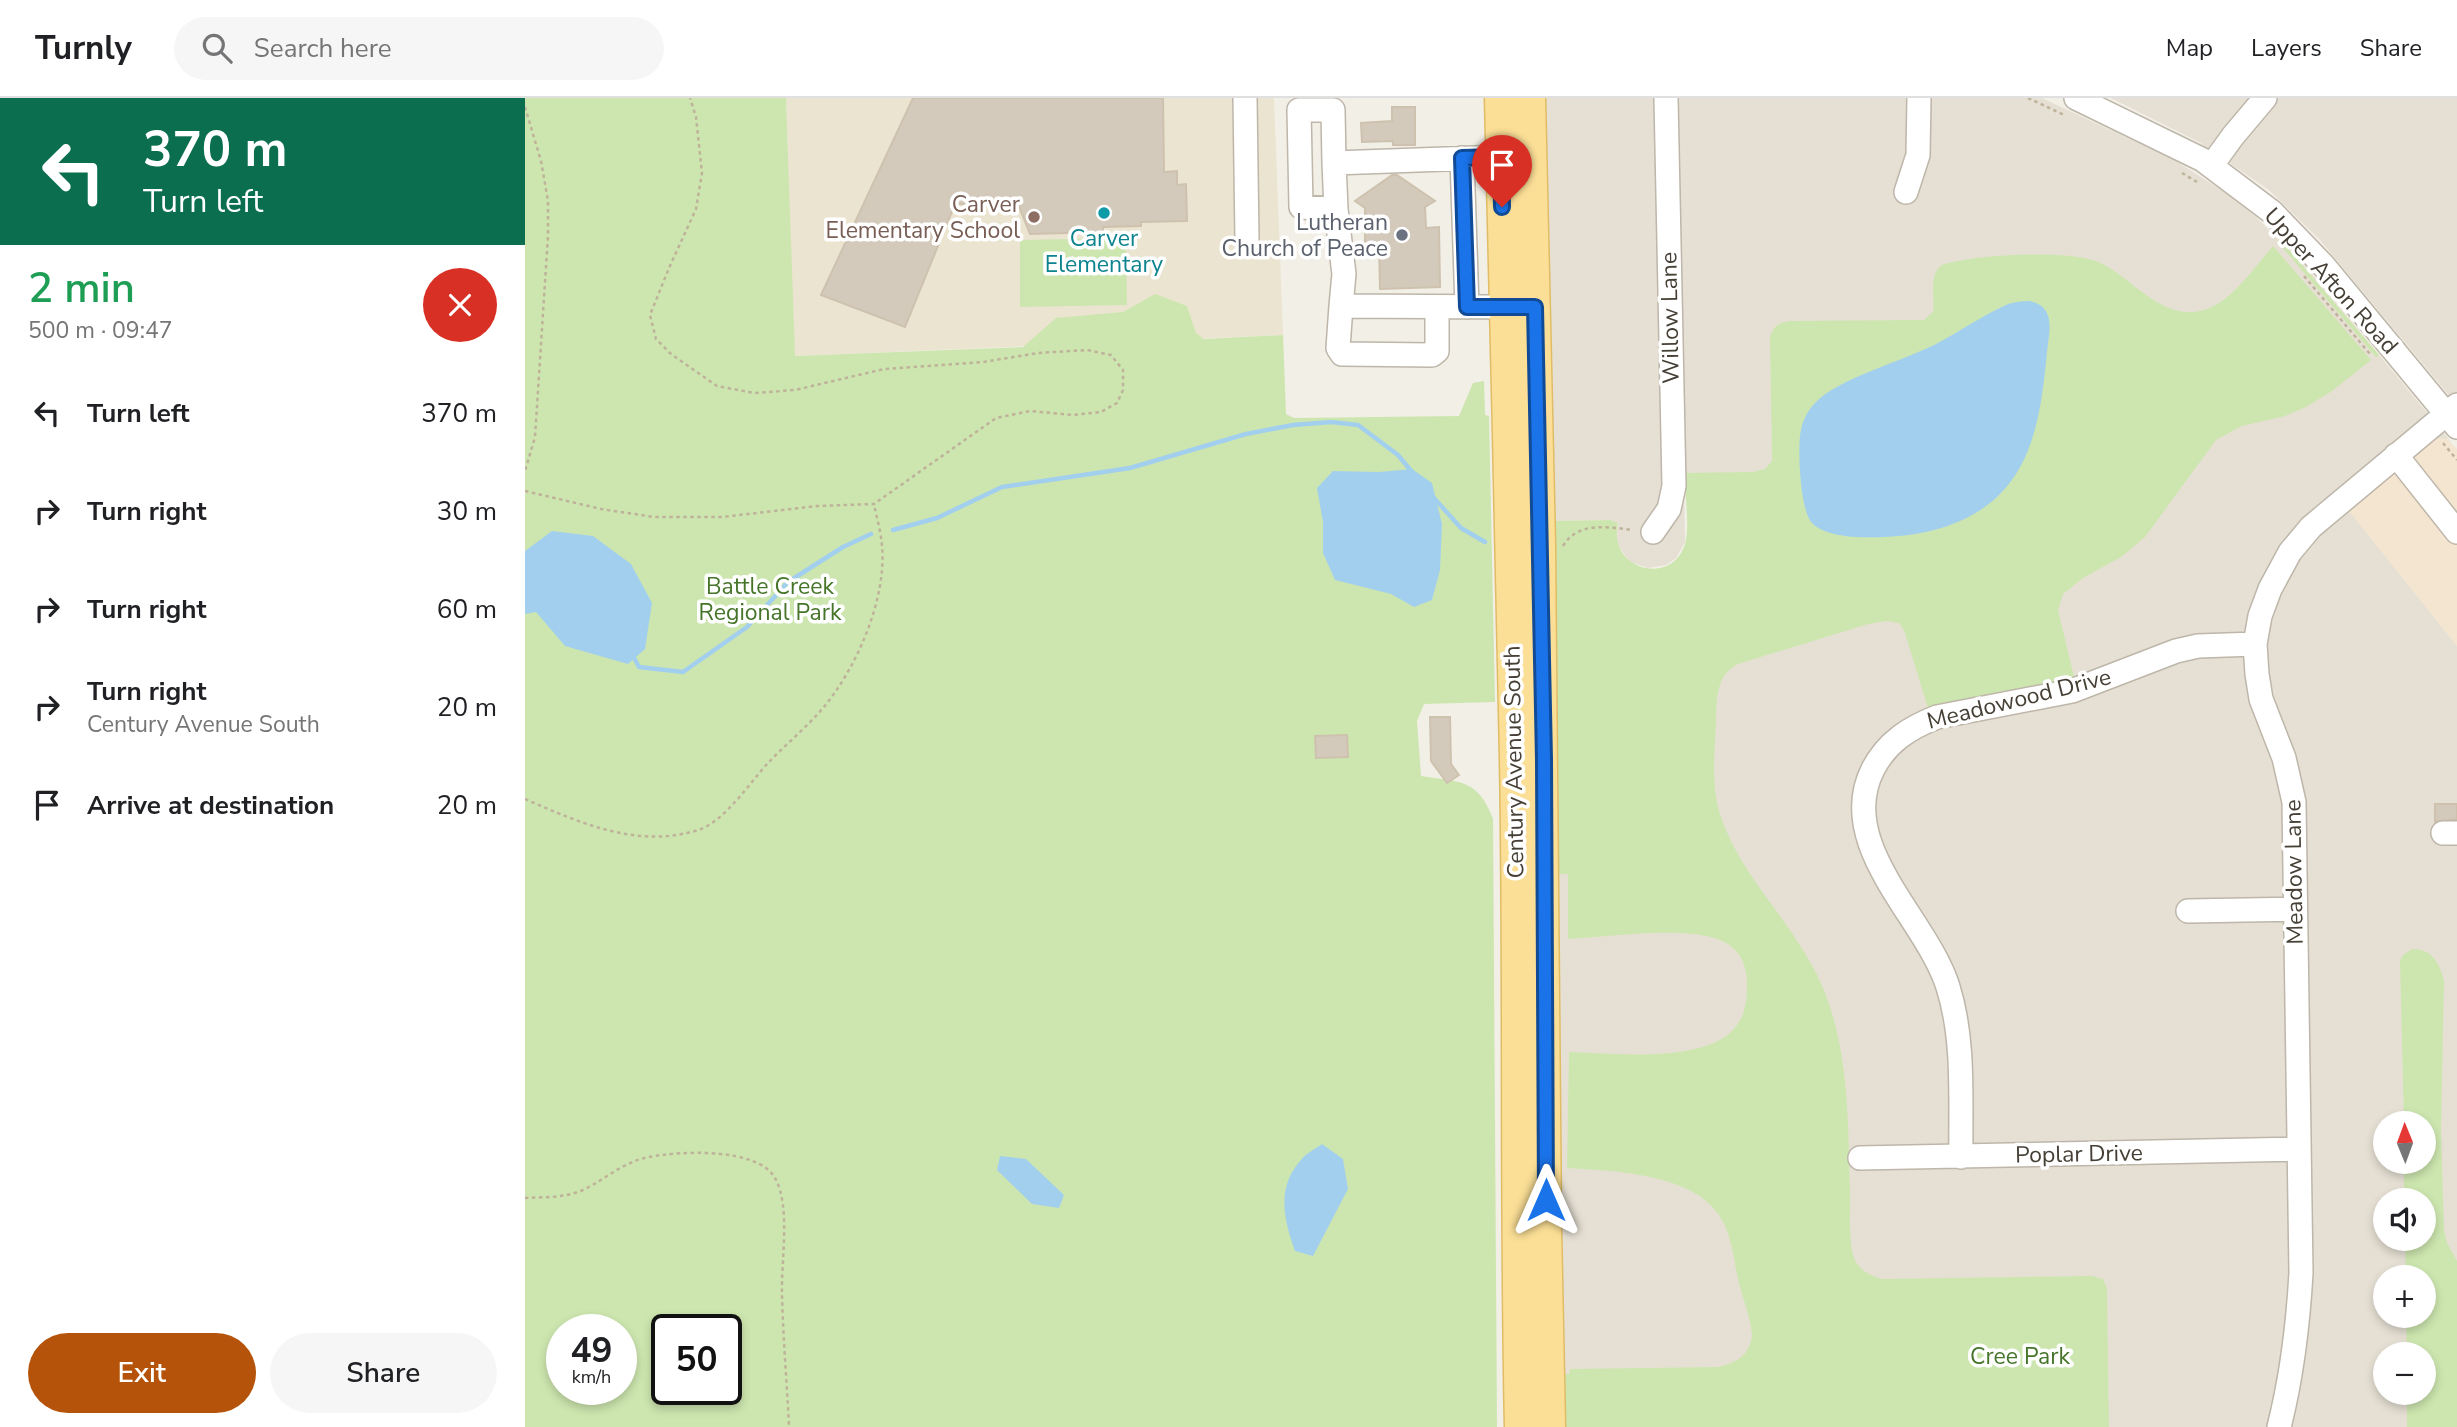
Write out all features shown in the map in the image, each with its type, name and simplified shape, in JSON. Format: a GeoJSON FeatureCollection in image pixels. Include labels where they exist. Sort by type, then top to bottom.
{"type":"FeatureCollection","features":[{"type":"Feature","properties":{"kind":"main road","name":"Century Avenue South"},"geometry":{"type":"LineString","coordinates":[[1500,98],[1515,759],[1516,1228],[1520,1427]]}},
{"type":"Feature","properties":{"kind":"main road","name":"Century Avenue South"},"geometry":{"type":"LineString","coordinates":[[1530,98],[1544,760],[1546,1251],[1550,1427]]}},
{"type":"Feature","properties":{"kind":"street"},"geometry":{"type":"LineString","coordinates":[[1245,98],[1247,240]]}},
{"type":"Feature","properties":{"kind":"street","name":"Willow Lane"},"geometry":{"type":"LineString","coordinates":[[1653,532],[1669,509],[1674,486],[1665,98]]}},
{"type":"Feature","properties":{"kind":"street"},"geometry":{"type":"LineString","coordinates":[[1906,192],[1918,155],[1919,98]]}},
{"type":"Feature","properties":{"kind":"street"},"geometry":{"type":"LineString","coordinates":[[2205,174],[2265,98]]}},
{"type":"Feature","properties":{"kind":"street"},"geometry":{"type":"LineString","coordinates":[[1336,209],[1303,209],[1300,204],[1299,110],[1333,104],[1336,209],[1344,274],[1338,348],[1342,354],[1432,355],[1437,351],[1437,307]]}},
{"type":"Feature","properties":{"kind":"street","name":"Upper Afton Road"},"geometry":{"type":"LineString","coordinates":[[2076,109],[2172,143],[2205,174],[2272,212],[2305,244],[2448,418]]}},
{"type":"Feature","properties":{"kind":"street"},"geometry":{"type":"LineString","coordinates":[[1335,163],[1501,157]]}},
{"type":"Feature","properties":{"kind":"street"},"geometry":{"type":"LineString","coordinates":[[1462,158],[1467,307]]}},
{"type":"Feature","properties":{"kind":"street"},"geometry":{"type":"LineString","coordinates":[[1341,306],[1535,307]]}},
{"type":"Feature","properties":{"kind":"street","name":"Meadow Lane"},"geometry":{"type":"LineString","coordinates":[[2279,1427],[2291,1377],[2299,1316],[2301,1273],[2294,802],[2284,758],[2262,699],[2256,674],[2255,644],[2260,616],[2270,589],[2290,552],[2311,527],[2396,455],[2448,418]]}},
{"type":"Feature","properties":{"kind":"street"},"geometry":{"type":"LineString","coordinates":[[2396,455],[2457,532]]}},
{"type":"Feature","properties":{"kind":"street","name":"Meadowood Drive"},"geometry":{"type":"LineString","coordinates":[[1961,1157],[1959,1038],[1947,984],[1877,859],[1863,820],[1864,797],[1870,775],[1881,754],[1897,737],[1937,717],[2072,691],[2198,646],[2255,644]]}},
{"type":"Feature","properties":{"kind":"street"},"geometry":{"type":"LineString","coordinates":[[2188,911],[2295,909]]}},
{"type":"Feature","properties":{"kind":"street","name":"Poplar Drive"},"geometry":{"type":"LineString","coordinates":[[1860,1158],[2298,1149]]}},
{"type":"Feature","properties":{"kind":"path"},"geometry":{"type":"LineString","coordinates":[[525,491],[601,509],[654,517],[722,517],[817,506],[874,504],[996,418],[1030,411],[1073,415],[1101,412],[1117,403],[1123,390],[1123,370],[1111,355],[1087,350],[1038,353],[983,362],[884,369],[795,390],[754,393],[717,386],[671,354],[656,339],[650,315],[696,209],[702,173],[696,117],[690,98]]}},
{"type":"Feature","properties":{"kind":"path"},"geometry":{"type":"LineString","coordinates":[[2028,98],[2076,109]]}},
{"type":"Feature","properties":{"kind":"path"},"geometry":{"type":"LineString","coordinates":[[525,107],[541,161],[548,201],[548,236],[535,437],[525,471]]}},
{"type":"Feature","properties":{"kind":"path"},"geometry":{"type":"LineString","coordinates":[[2178,170],[2205,174]]}},
{"type":"Feature","properties":{"kind":"path"},"geometry":{"type":"LineString","coordinates":[[2297,267],[2375,360]]}},
{"type":"Feature","properties":{"kind":"path"},"geometry":{"type":"LineString","coordinates":[[2448,418],[2457,460]]}},
{"type":"Feature","properties":{"kind":"path"},"geometry":{"type":"LineString","coordinates":[[525,799],[613,833],[663,838],[701,829],[732,806],[767,764],[824,708],[855,662],[879,587],[883,548],[874,504]]}},
{"type":"Feature","properties":{"kind":"path"},"geometry":{"type":"LineString","coordinates":[[1560,553],[1570,536],[1582,529],[1605,527],[1653,532]]}},
{"type":"Feature","properties":{"kind":"path"},"geometry":{"type":"LineString","coordinates":[[525,1198],[561,1196],[582,1190],[630,1162],[670,1154],[736,1155],[751,1158],[763,1165],[774,1177],[782,1198],[782,1293],[789,1427]]}},
{"type":"Feature","properties":{"kind":"shaded area","name":"Carver Elementary School"},"geometry":{"type":"Polygon","coordinates":[[[786,98],[1274,98],[1283,335],[794,356],[786,98]]]}},
{"type":"Feature","properties":{"kind":"shaded area"},"geometry":{"type":"Polygon","coordinates":[[[1539,98],[2042,98],[2174,160],[2226,193],[2256,217],[2308,269],[2452,443],[2447,439],[2349,510],[2457,646],[2457,1427],[2104,1427],[1773,1372],[1558,1374],[1557,874],[1702,672],[1941,329],[1783,475],[1684,477],[1685,542],[1676,558],[1666,565],[1648,568],[1630,562],[1619,547],[1616,535],[1618,523],[1610,520],[1549,521],[1539,98]]]}},
{"type":"Feature","properties":{"kind":"shaded area"},"geometry":{"type":"Polygon","coordinates":[[[2111,98],[2457,98],[2457,405],[2319,239],[2269,190],[2199,142],[2111,98]]]}},
{"type":"Feature","properties":{"kind":"shaded area"},"geometry":{"type":"Polygon","coordinates":[[[2447,439],[2457,449],[2457,646],[2348,510],[2433,440],[2447,439]]]}},
{"type":"Feature","properties":{"kind":"green space","name":"Battle Creek Regional Park"},"geometry":{"type":"Polygon","coordinates":[[[525,98],[786,98],[795,356],[1023,347],[1056,318],[1123,312],[1155,294],[1187,306],[1196,333],[1204,339],[1283,335],[1286,414],[1294,418],[1459,416],[1473,383],[1484,381],[1485,415],[1489,416],[1495,702],[1424,704],[1417,721],[1421,776],[1466,784],[1481,796],[1493,819],[1497,1427],[525,1427],[525,98]]]}},
{"type":"Feature","properties":{"kind":"green space"},"geometry":{"type":"Polygon","coordinates":[[[1126,238],[1127,305],[1020,307],[1020,240],[1126,238]]]}},
{"type":"Feature","properties":{"kind":"green space"},"geometry":{"type":"Polygon","coordinates":[[[2280,239],[2379,355],[2376,357],[2277,241],[2280,239]]]}},
{"type":"Feature","properties":{"kind":"green space","name":"Cree Park"},"geometry":{"type":"Polygon","coordinates":[[[2273,246],[2371,360],[2332,391],[2306,407],[2285,416],[2242,426],[2216,440],[2145,537],[2121,557],[2083,578],[2063,594],[2058,610],[2074,677],[2047,685],[1928,708],[1904,630],[1899,623],[1887,621],[1868,624],[1738,664],[1725,674],[1719,688],[1714,758],[1716,796],[1722,820],[1744,864],[1815,970],[1833,1016],[1839,1040],[1848,1114],[1850,1236],[1856,1262],[1867,1273],[1882,1279],[2092,1276],[2103,1279],[2107,1288],[2109,1427],[1560,1427],[1563,1374],[1569,1374],[1570,1369],[1718,1367],[1741,1358],[1748,1349],[1752,1336],[1729,1235],[1711,1206],[1695,1193],[1654,1178],[1631,1173],[1567,1168],[1569,1052],[1659,1054],[1705,1046],[1724,1038],[1737,1025],[1744,1010],[1747,984],[1744,964],[1734,948],[1707,936],[1669,933],[1568,939],[1568,874],[1557,874],[1549,521],[1610,520],[1618,523],[1617,539],[1622,552],[1631,562],[1643,567],[1655,569],[1678,557],[1685,544],[1687,528],[1684,473],[1753,472],[1765,469],[1772,461],[1770,338],[1774,328],[1782,323],[1924,320],[1933,312],[1935,274],[1942,265],[1975,258],[2019,255],[2063,255],[2096,261],[2170,308],[2188,312],[2205,310],[2234,291],[2273,246]]]}},
{"type":"Feature","properties":{"kind":"green space"},"geometry":{"type":"Polygon","coordinates":[[[2412,949],[2430,954],[2444,981],[2441,1132],[2444,1230],[2447,1243],[2457,1261],[2457,1427],[2407,1427],[2407,1405],[2436,1405],[2436,1342],[2407,1342],[2406,1328],[2436,1328],[2436,1265],[2406,1265],[2405,1251],[2436,1251],[2436,1188],[2404,1188],[2404,1174],[2436,1174],[2436,1111],[2404,1111],[2400,961],[2403,955],[2412,949]]]}},
{"type":"Feature","properties":{"kind":"water"},"geometry":{"type":"Polygon","coordinates":[[[2029,301],[2044,308],[2048,314],[2049,336],[2043,391],[2035,431],[2028,449],[2020,467],[1996,498],[1971,516],[1928,532],[1898,536],[1845,536],[1826,532],[1812,523],[1802,493],[1799,450],[1803,422],[1816,402],[1839,386],[1934,345],[1999,308],[2011,303],[2029,301]]]}},
{"type":"Feature","properties":{"kind":"water"},"geometry":{"type":"Polygon","coordinates":[[[1412,469],[1432,483],[1442,524],[1440,570],[1432,600],[1414,607],[1391,594],[1335,580],[1323,553],[1323,522],[1317,488],[1333,471],[1379,472],[1412,469]]]}},
{"type":"Feature","properties":{"kind":"water"},"geometry":{"type":"Polygon","coordinates":[[[552,531],[593,536],[631,564],[652,603],[645,649],[628,664],[565,646],[536,612],[525,614],[525,551],[552,531]]]}},
{"type":"Feature","properties":{"kind":"water"},"geometry":{"type":"Polygon","coordinates":[[[1322,1144],[1343,1159],[1348,1189],[1313,1256],[1295,1251],[1284,1205],[1292,1172],[1307,1154],[1322,1144]]]}},
{"type":"Feature","properties":{"kind":"water"},"geometry":{"type":"Polygon","coordinates":[[[1000,1156],[1026,1159],[1064,1195],[1059,1208],[1032,1204],[997,1170],[1000,1156]]]}},
{"type":"Feature","properties":{"kind":"building","name":"Carver Elementary"},"geometry":{"type":"Polygon","coordinates":[[[913,98],[1163,98],[1164,172],[1177,171],[1177,185],[1186,184],[1187,221],[1141,222],[1141,226],[1103,227],[1103,232],[1030,234],[1018,204],[955,204],[905,327],[821,295],[913,98]]]}},
{"type":"Feature","properties":{"kind":"building"},"geometry":{"type":"Polygon","coordinates":[[[1392,107],[1415,107],[1415,145],[1393,145],[1393,141],[1362,142],[1361,123],[1392,121],[1392,107]]]}},
{"type":"Feature","properties":{"kind":"building","name":"Lutheran Church of Peace"},"geometry":{"type":"Polygon","coordinates":[[[1392,175],[1397,175],[1435,201],[1425,207],[1426,228],[1439,227],[1440,287],[1380,289],[1379,245],[1365,245],[1365,208],[1355,201],[1392,175]]]}},
{"type":"Feature","properties":{"kind":"building"},"geometry":{"type":"Polygon","coordinates":[[[1430,717],[1450,717],[1451,764],[1459,775],[1447,783],[1431,761],[1430,717]]]}},
{"type":"Feature","properties":{"kind":"building"},"geometry":{"type":"Polygon","coordinates":[[[1347,735],[1348,757],[1316,758],[1315,736],[1347,735]]]}},
{"type":"Feature","properties":{"kind":"building"},"geometry":{"type":"Polygon","coordinates":[[[2435,804],[2457,804],[2457,819],[2435,822],[2435,804]]]}},
{"type":"Feature","properties":{"kind":"waterway"},"geometry":{"type":"LineString","coordinates":[[893,530],[937,518],[1002,487],[1130,468],[1246,434],[1293,425],[1331,422],[1358,425],[1398,455],[1412,472]]}},
{"type":"Feature","properties":{"kind":"waterway"},"geometry":{"type":"LineString","coordinates":[[1433,497],[1461,528],[1485,542]]}},
{"type":"Feature","properties":{"kind":"waterway"},"geometry":{"type":"LineString","coordinates":[[633,656],[639,667],[683,672],[747,627],[788,582],[843,547],[871,534]]}},
{"type":"Feature","properties":{"kind":"place","name":"Carver Elementary"},"geometry":{"type":"Point","coordinates":[1104,213]}},
{"type":"Feature","properties":{"kind":"place","name":"Carver Elementary School"},"geometry":{"type":"Point","coordinates":[1034,217]}},
{"type":"Feature","properties":{"kind":"place","name":"Lutheran Church of Peace"},"geometry":{"type":"Point","coordinates":[1402,235]}},
{"type":"Feature","properties":{"kind":"route"},"geometry":{"type":"LineString","coordinates":[[1502,207],[1501,157],[1462,158],[1467,307],[1535,307],[1544,760],[1546,1200]]}}]}
